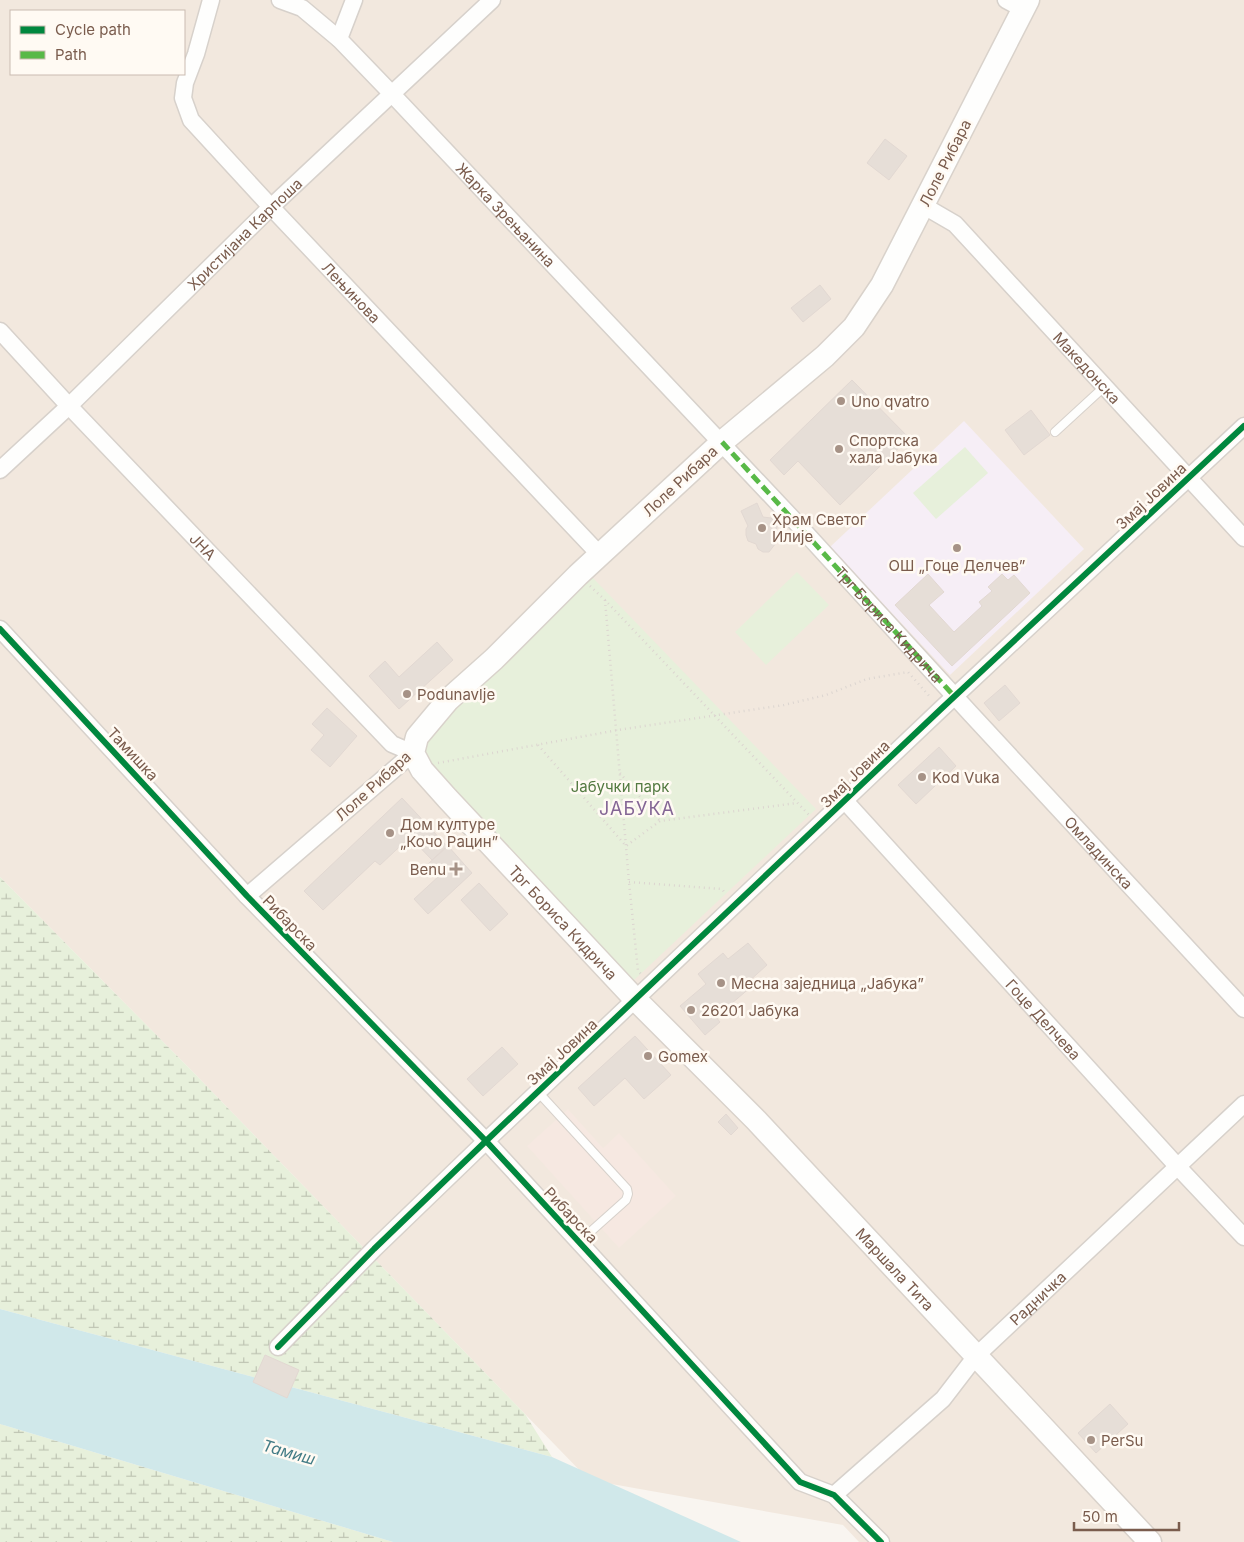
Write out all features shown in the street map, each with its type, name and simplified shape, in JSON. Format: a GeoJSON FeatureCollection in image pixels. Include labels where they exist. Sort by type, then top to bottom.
{"type":"FeatureCollection","features":[{"type":"Feature","properties":{"kind":"main road","name":"Лоле Рибара"},"geometry":{"type":"LineString","coordinates":[[418,761],[417,737],[448,700],[494,659],[578,575],[722,442],[825,356],[854,327],[882,284],[924,206],[1019,3]]}},
{"type":"Feature","properties":{"kind":"main road","name":"Трг Бориса Кидрича"},"geometry":{"type":"LineString","coordinates":[[418,761],[643,992]]}},
{"type":"Feature","properties":{"kind":"main road","name":"Маршала Тита"},"geometry":{"type":"LineString","coordinates":[[643,992],[756,1120],[1150,1542]]}},
{"type":"Feature","properties":{"kind":"street","name":"Лењинова"},"geometry":{"type":"LineString","coordinates":[[211,0],[196,54],[185,83],[183,98],[191,120],[270,207],[600,555]]}},
{"type":"Feature","properties":{"kind":"street","name":"Жарка Зрењанина"},"geometry":{"type":"LineString","coordinates":[[280,0],[302,8],[339,39],[722,442]]}},
{"type":"Feature","properties":{"kind":"street"},"geometry":{"type":"LineString","coordinates":[[339,39],[354,0]]}},
{"type":"Feature","properties":{"kind":"street","name":"Христијана Карпоша"},"geometry":{"type":"LineString","coordinates":[[0,470],[69,406],[270,207],[492,0]]}},
{"type":"Feature","properties":{"kind":"street","name":"Македонска"},"geometry":{"type":"LineString","coordinates":[[924,206],[955,224],[1244,538]]}},
{"type":"Feature","properties":{"kind":"street","name":"ЈНА"},"geometry":{"type":"LineString","coordinates":[[0,331],[69,406],[392,744],[418,761]]}},
{"type":"Feature","properties":{"kind":"street","name":"Змај Јовина"},"geometry":{"type":"LineString","coordinates":[[278,1347],[374,1249],[486,1141],[954,696],[1244,426]]}},
{"type":"Feature","properties":{"kind":"street","name":"Трг Бориса Кидрича"},"geometry":{"type":"LineString","coordinates":[[722,442],[954,696]]}},
{"type":"Feature","properties":{"kind":"street","name":"Тамишка"},"geometry":{"type":"LineString","coordinates":[[0,629],[247,896]]}},
{"type":"Feature","properties":{"kind":"street","name":"Омладинска"},"geometry":{"type":"LineString","coordinates":[[954,696],[1244,1010]]}},
{"type":"Feature","properties":{"kind":"street","name":"Лоле Рибара"},"geometry":{"type":"LineString","coordinates":[[247,896],[418,761]]}},
{"type":"Feature","properties":{"kind":"street","name":"Гоце Делчева"},"geometry":{"type":"LineString","coordinates":[[845,801],[1244,1237]]}},
{"type":"Feature","properties":{"kind":"street","name":"Рибарска"},"geometry":{"type":"LineString","coordinates":[[247,896],[486,1141],[800,1482],[834,1495],[881,1542]]}},
{"type":"Feature","properties":{"kind":"street","name":"Радничка"},"geometry":{"type":"LineString","coordinates":[[834,1495],[943,1398],[976,1356],[1244,1104]]}},
{"type":"Feature","properties":{"kind":"lane"},"geometry":{"type":"LineString","coordinates":[[1055,432],[1104,387]]}},
{"type":"Feature","properties":{"kind":"lane"},"geometry":{"type":"LineString","coordinates":[[538,1092],[627,1189],[626,1200],[579,1242]]}},
{"type":"Feature","properties":{"kind":"path"},"geometry":{"type":"LineString","coordinates":[[578,575],[606,600],[819,826]]}},
{"type":"Feature","properties":{"kind":"path"},"geometry":{"type":"LineString","coordinates":[[606,600],[628,882],[638,971],[643,992]]}},
{"type":"Feature","properties":{"kind":"path"},"geometry":{"type":"LineString","coordinates":[[418,761],[441,762],[616,731],[784,705],[826,695],[867,679],[908,672],[941,709]]}},
{"type":"Feature","properties":{"kind":"path"},"geometry":{"type":"LineString","coordinates":[[538,744],[626,846]]}},
{"type":"Feature","properties":{"kind":"path"},"geometry":{"type":"LineString","coordinates":[[620,773],[660,821]]}},
{"type":"Feature","properties":{"kind":"path"},"geometry":{"type":"LineString","coordinates":[[626,846],[660,821],[797,803]]}},
{"type":"Feature","properties":{"kind":"path"},"geometry":{"type":"LineString","coordinates":[[628,882],[722,889],[736,904]]}},
{"type":"Feature","properties":{"kind":"shaded area"},"geometry":{"type":"Polygon","coordinates":[[[0,0],[1244,0],[1244,1542],[859,1542],[843,1525],[589,1480],[191,1070],[0,877],[0,0]]]}},
{"type":"Feature","properties":{"kind":"shaded area","name":"ОШ „Гоце Делчев”"},"geometry":{"type":"Polygon","coordinates":[[[964,421],[1084,549],[950,675],[830,547],[964,421]]]}},
{"type":"Feature","properties":{"kind":"shaded area"},"geometry":{"type":"Polygon","coordinates":[[[568,1109],[603,1148],[619,1133],[676,1196],[619,1248],[527,1146],[568,1109]]]}},
{"type":"Feature","properties":{"kind":"green space"},"geometry":{"type":"Polygon","coordinates":[[[965,447],[988,473],[936,519],[913,493],[965,447]]]}},
{"type":"Feature","properties":{"kind":"green space"},"geometry":{"type":"Polygon","coordinates":[[[797,572],[829,605],[766,665],[735,632],[797,572]]]}},
{"type":"Feature","properties":{"kind":"green space","name":"Јабучки парк"},"geometry":{"type":"Polygon","coordinates":[[[592,577],[816,809],[633,981],[429,766],[422,751],[427,734],[592,577]]]}},
{"type":"Feature","properties":{"kind":"green space"},"geometry":{"type":"Polygon","coordinates":[[[0,877],[191,1070],[525,1414],[552,1457],[0,1309],[0,877]]]}},
{"type":"Feature","properties":{"kind":"green space"},"geometry":{"type":"Polygon","coordinates":[[[0,1424],[393,1542],[0,1542],[0,1424]]]}},
{"type":"Feature","properties":{"kind":"water","name":"Тамиш"},"geometry":{"type":"Polygon","coordinates":[[[0,1309],[552,1457],[741,1542],[393,1542],[0,1424],[0,1309]]]}},
{"type":"Feature","properties":{"kind":"building"},"geometry":{"type":"Polygon","coordinates":[[[885,139],[907,156],[889,180],[867,163],[885,139]]]}},
{"type":"Feature","properties":{"kind":"building"},"geometry":{"type":"Polygon","coordinates":[[[820,285],[831,299],[803,322],[791,308],[820,285]]]}},
{"type":"Feature","properties":{"kind":"building","name":"Спортска хала Јабука"},"geometry":{"type":"Polygon","coordinates":[[[852,380],[909,438],[840,505],[798,461],[784,475],[770,460],[852,380]]]}},
{"type":"Feature","properties":{"kind":"building"},"geometry":{"type":"Polygon","coordinates":[[[1031,410],[1050,435],[1024,455],[1005,430],[1031,410]]]}},
{"type":"Feature","properties":{"kind":"building","name":"Храм Светог Илије"},"geometry":{"type":"Polygon","coordinates":[[[757,503],[763,517],[771,518],[776,522],[776,532],[773,536],[776,543],[769,552],[763,552],[758,549],[756,544],[748,541],[746,535],[748,526],[741,511],[757,503]]]}},
{"type":"Feature","properties":{"kind":"building"},"geometry":{"type":"Polygon","coordinates":[[[928,574],[944,592],[929,605],[954,632],[982,606],[979,602],[992,591],[988,587],[1002,574],[1008,580],[1014,575],[1030,593],[952,666],[895,605],[928,574]]]}},
{"type":"Feature","properties":{"kind":"building"},"geometry":{"type":"Polygon","coordinates":[[[437,642],[453,660],[399,709],[369,676],[385,661],[399,677],[437,642]]]}},
{"type":"Feature","properties":{"kind":"building"},"geometry":{"type":"Polygon","coordinates":[[[1005,685],[1020,703],[999,721],[984,703],[1005,685]]]}},
{"type":"Feature","properties":{"kind":"building"},"geometry":{"type":"Polygon","coordinates":[[[327,708],[357,736],[330,767],[311,750],[324,735],[312,724],[327,708]]]}},
{"type":"Feature","properties":{"kind":"building"},"geometry":{"type":"Polygon","coordinates":[[[939,747],[956,766],[916,804],[898,785],[939,747]]]}},
{"type":"Feature","properties":{"kind":"building"},"geometry":{"type":"Polygon","coordinates":[[[402,798],[447,846],[432,860],[410,837],[380,865],[375,861],[323,910],[304,891],[402,798]]]}},
{"type":"Feature","properties":{"kind":"building"},"geometry":{"type":"Polygon","coordinates":[[[448,846],[472,873],[428,914],[414,899],[439,876],[428,864],[448,846]]]}},
{"type":"Feature","properties":{"kind":"building"},"geometry":{"type":"Polygon","coordinates":[[[479,883],[508,914],[490,931],[461,900],[479,883]]]}},
{"type":"Feature","properties":{"kind":"building"},"geometry":{"type":"Polygon","coordinates":[[[748,943],[767,965],[747,983],[751,987],[725,1009],[721,1004],[712,1012],[720,1022],[705,1035],[680,1006],[706,984],[698,974],[723,953],[728,959],[748,943]]]}},
{"type":"Feature","properties":{"kind":"building"},"geometry":{"type":"Polygon","coordinates":[[[635,1036],[671,1075],[644,1099],[625,1078],[594,1106],[578,1088],[635,1036]]]}},
{"type":"Feature","properties":{"kind":"building"},"geometry":{"type":"Polygon","coordinates":[[[502,1047],[518,1064],[483,1096],[467,1079],[502,1047]]]}},
{"type":"Feature","properties":{"kind":"building"},"geometry":{"type":"Polygon","coordinates":[[[726,1114],[738,1128],[731,1135],[718,1122],[726,1114]]]}},
{"type":"Feature","properties":{"kind":"building"},"geometry":{"type":"Polygon","coordinates":[[[265,1355],[299,1370],[287,1398],[253,1382],[265,1355]]]}},
{"type":"Feature","properties":{"kind":"building"},"geometry":{"type":"Polygon","coordinates":[[[1110,1404],[1128,1424],[1096,1453],[1078,1433],[1110,1404]]]}},
{"type":"Feature","properties":{"kind":"marked path"},"geometry":{"type":"LineString","coordinates":[[722,442],[954,696]]}},
{"type":"Feature","properties":{"kind":"cycle path"},"geometry":{"type":"LineString","coordinates":[[278,1347],[374,1249],[486,1141],[941,709],[1244,426]]}},
{"type":"Feature","properties":{"kind":"cycle path"},"geometry":{"type":"LineString","coordinates":[[0,629],[247,896],[486,1141],[800,1482],[834,1495],[881,1542]]}},
{"type":"Feature","properties":{"kind":"place","name":"Uno qvatro"},"geometry":{"type":"Point","coordinates":[841,401]}},
{"type":"Feature","properties":{"kind":"place","name":"Спортска хала Јабука"},"geometry":{"type":"Point","coordinates":[839,449]}},
{"type":"Feature","properties":{"kind":"place","name":"Храм Светог Илије"},"geometry":{"type":"Point","coordinates":[762,528]}},
{"type":"Feature","properties":{"kind":"place","name":"ОШ „Гоце Делчев”"},"geometry":{"type":"Point","coordinates":[957,548]}},
{"type":"Feature","properties":{"kind":"place","name":"Podunavlje"},"geometry":{"type":"Point","coordinates":[407,694]}},
{"type":"Feature","properties":{"kind":"place","name":"Kod Vuka"},"geometry":{"type":"Point","coordinates":[922,777]}},
{"type":"Feature","properties":{"kind":"place","name":"Дом културе „Кочо Рацин”"},"geometry":{"type":"Point","coordinates":[390,833]}},
{"type":"Feature","properties":{"kind":"place","name":"Benu"},"geometry":{"type":"Point","coordinates":[456,869]}},
{"type":"Feature","properties":{"kind":"place","name":"Месна заједница „Јабука”"},"geometry":{"type":"Point","coordinates":[721,983]}},
{"type":"Feature","properties":{"kind":"place","name":"26201 Јабука"},"geometry":{"type":"Point","coordinates":[691,1010]}},
{"type":"Feature","properties":{"kind":"place","name":"Gomex"},"geometry":{"type":"Point","coordinates":[648,1056]}},
{"type":"Feature","properties":{"kind":"place","name":"PerSu"},"geometry":{"type":"Point","coordinates":[1091,1440]}},
{"type":"Feature","properties":{"kind":"district","name":"ЈАБУКА"},"geometry":{"type":"Point","coordinates":[637,808]}}]}
